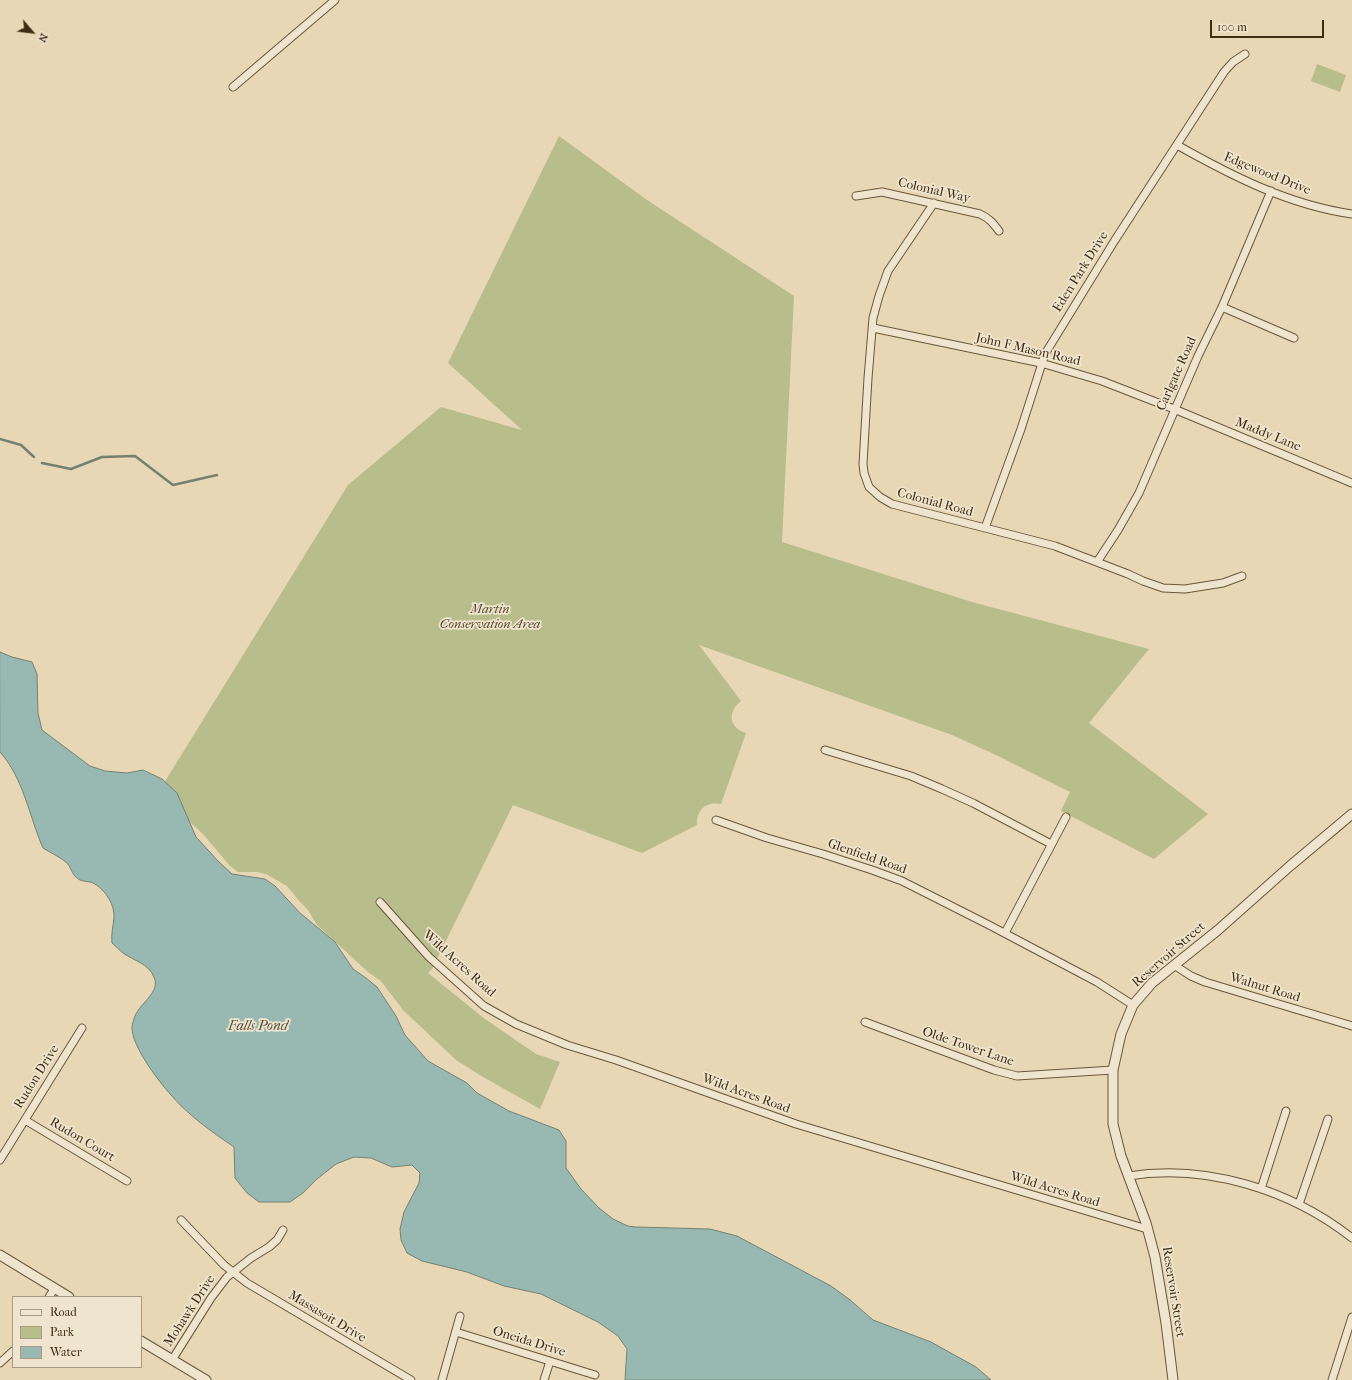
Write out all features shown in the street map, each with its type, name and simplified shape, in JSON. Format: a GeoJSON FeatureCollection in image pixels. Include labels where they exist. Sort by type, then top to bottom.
{"type":"FeatureCollection","features":[{"type":"Feature","properties":{"kind":"street"},"geometry":{"type":"LineString","coordinates":[[233,87],[335,0]]}},
{"type":"Feature","properties":{"kind":"street","name":"Eden Park Drive"},"geometry":{"type":"LineString","coordinates":[[984,528],[1020,429],[1045,354],[1092,277],[1224,72],[1233,62],[1245,54]]}},
{"type":"Feature","properties":{"kind":"street","name":"Edgewood Drive"},"geometry":{"type":"LineString","coordinates":[[1177,145],[1231,174],[1271,191],[1318,207],[1352,214]]}},
{"type":"Feature","properties":{"kind":"street","name":"Carlgate Road"},"geometry":{"type":"LineString","coordinates":[[1097,562],[1118,530],[1139,493],[1174,409],[1222,306],[1271,191]]}},
{"type":"Feature","properties":{"kind":"street","name":"Colonial Way"},"geometry":{"type":"LineString","coordinates":[[856,196],[882,192],[980,214],[986,217],[999,231]]}},
{"type":"Feature","properties":{"kind":"street","name":"Colonial Road"},"geometry":{"type":"LineString","coordinates":[[934,203],[888,271],[877,303],[868,378],[863,464],[866,481],[874,493],[892,504],[1055,546],[1164,588],[1185,589],[1223,583],[1242,576]]}},
{"type":"Feature","properties":{"kind":"street"},"geometry":{"type":"LineString","coordinates":[[1222,306],[1294,338]]}},
{"type":"Feature","properties":{"kind":"street","name":"John F Mason Road"},"geometry":{"type":"LineString","coordinates":[[873,328],[1041,363],[1102,381],[1174,409]]}},
{"type":"Feature","properties":{"kind":"street","name":"Maddy Lane"},"geometry":{"type":"LineString","coordinates":[[1174,409],[1352,483]]}},
{"type":"Feature","properties":{"kind":"street"},"geometry":{"type":"LineString","coordinates":[[825,750],[911,776],[973,802],[1051,844]]}},
{"type":"Feature","properties":{"kind":"street","name":"Reservoir Street"},"geometry":{"type":"LineString","coordinates":[[1173,1380],[1155,1257],[1148,1229],[1121,1156],[1113,1124],[1113,1070],[1121,1034],[1133,1005],[1152,984],[1218,930],[1290,866],[1352,814]]}},
{"type":"Feature","properties":{"kind":"street"},"geometry":{"type":"LineString","coordinates":[[1005,933],[1066,817]]}},
{"type":"Feature","properties":{"kind":"street","name":"Glenfield Road"},"geometry":{"type":"LineString","coordinates":[[716,820],[767,838],[823,854],[890,877],[934,897],[1005,933],[1097,982],[1133,1005]]}},
{"type":"Feature","properties":{"kind":"street","name":"Wild Acres Road"},"geometry":{"type":"LineString","coordinates":[[380,902],[429,956],[484,1006],[516,1024],[567,1046],[616,1060],[796,1124],[1148,1229]]}},
{"type":"Feature","properties":{"kind":"street","name":"Walnut Road"},"geometry":{"type":"LineString","coordinates":[[1174,965],[1204,982],[1352,1026]]}},
{"type":"Feature","properties":{"kind":"street","name":"Olde Tower Lane"},"geometry":{"type":"LineString","coordinates":[[865,1022],[980,1065],[1017,1076],[1113,1070]]}},
{"type":"Feature","properties":{"kind":"street","name":"Rudon Drive"},"geometry":{"type":"LineString","coordinates":[[0,1160],[82,1028]]}},
{"type":"Feature","properties":{"kind":"street"},"geometry":{"type":"LineString","coordinates":[[1261,1188],[1286,1111]]}},
{"type":"Feature","properties":{"kind":"street","name":"Rudon Court"},"geometry":{"type":"LineString","coordinates":[[25,1120],[127,1181]]}},
{"type":"Feature","properties":{"kind":"street"},"geometry":{"type":"LineString","coordinates":[[1299,1204],[1328,1120]]}},
{"type":"Feature","properties":{"kind":"street"},"geometry":{"type":"LineString","coordinates":[[1128,1176],[1150,1172],[1183,1174],[1215,1177],[1261,1188],[1299,1204],[1352,1238]]}},
{"type":"Feature","properties":{"kind":"street","name":"Massasoit Drive"},"geometry":{"type":"LineString","coordinates":[[180,1220],[224,1265],[247,1283],[410,1380]]}},
{"type":"Feature","properties":{"kind":"street","name":"Mohawk Drive"},"geometry":{"type":"LineString","coordinates":[[172,1360],[211,1298],[227,1277],[251,1258],[269,1247],[277,1240],[284,1230]]}},
{"type":"Feature","properties":{"kind":"street"},"geometry":{"type":"LineString","coordinates":[[0,1255],[67,1296]]}},
{"type":"Feature","properties":{"kind":"street"},"geometry":{"type":"LineString","coordinates":[[50,1296],[55,1288]]}},
{"type":"Feature","properties":{"kind":"street"},"geometry":{"type":"LineString","coordinates":[[442,1380],[460,1316]]}},
{"type":"Feature","properties":{"kind":"street"},"geometry":{"type":"LineString","coordinates":[[1332,1380],[1352,1317]]}},
{"type":"Feature","properties":{"kind":"street","name":"Oneida Drive"},"geometry":{"type":"LineString","coordinates":[[456,1332],[595,1375]]}},
{"type":"Feature","properties":{"kind":"street"},"geometry":{"type":"LineString","coordinates":[[142,1342],[206,1380]]}},
{"type":"Feature","properties":{"kind":"street"},"geometry":{"type":"LineString","coordinates":[[0,1363],[12,1352]]}},
{"type":"Feature","properties":{"kind":"street"},"geometry":{"type":"LineString","coordinates":[[544,1380],[550,1361]]}},
{"type":"Feature","properties":{"kind":"green space"},"geometry":{"type":"Polygon","coordinates":[[[1317,64],[1346,75],[1340,92],[1311,81],[1317,64]]]}},
{"type":"Feature","properties":{"kind":"green space","name":"Martin Conservation Area"},"geometry":{"type":"Polygon","coordinates":[[[559,136],[647,200],[794,296],[782,542],[972,602],[1149,649],[1089,723],[1208,814],[1154,859],[1061,811],[1070,792],[996,755],[952,735],[699,645],[741,701],[733,710],[732,719],[733,724],[740,731],[746,733],[721,804],[716,803],[703,807],[698,815],[697,825],[642,853],[513,805],[432,969],[428,973],[485,1019],[536,1054],[560,1062],[540,1109],[456,1060],[403,1010],[381,981],[368,972],[317,925],[308,910],[287,886],[266,874],[256,872],[238,872],[230,866],[203,834],[180,813],[156,796],[348,485],[441,407],[522,430],[448,363],[559,136]]]}},
{"type":"Feature","properties":{"kind":"water","name":"Falls Pond"},"geometry":{"type":"Polygon","coordinates":[[[0,652],[32,662],[37,674],[38,713],[42,730],[90,766],[105,771],[127,773],[143,770],[162,779],[177,793],[196,837],[219,862],[232,874],[265,879],[275,886],[300,913],[335,942],[353,969],[377,987],[396,1016],[405,1035],[428,1061],[467,1083],[477,1093],[509,1111],[559,1130],[566,1141],[566,1168],[581,1189],[599,1208],[613,1219],[628,1226],[710,1229],[737,1236],[831,1286],[849,1299],[873,1320],[931,1342],[976,1367],[991,1380],[625,1380],[627,1349],[618,1336],[598,1322],[541,1294],[504,1286],[467,1272],[422,1261],[407,1253],[401,1240],[400,1229],[404,1212],[419,1183],[420,1173],[412,1165],[392,1167],[371,1158],[354,1157],[336,1164],[317,1179],[303,1193],[290,1202],[259,1202],[247,1193],[235,1178],[234,1147],[201,1123],[178,1102],[166,1089],[147,1063],[136,1043],[133,1035],[132,1024],[138,1011],[155,988],[154,977],[148,968],[127,956],[112,943],[114,913],[106,894],[93,883],[82,881],[77,878],[67,863],[43,848],[15,774],[0,752],[0,652]]]}},
{"type":"Feature","properties":{"kind":"waterway"},"geometry":{"type":"LineString","coordinates":[[0,439],[21,445],[34,457]]}},
{"type":"Feature","properties":{"kind":"waterway"},"geometry":{"type":"LineString","coordinates":[[42,463],[71,469],[102,457],[135,456],[173,485],[217,475]]}}]}
